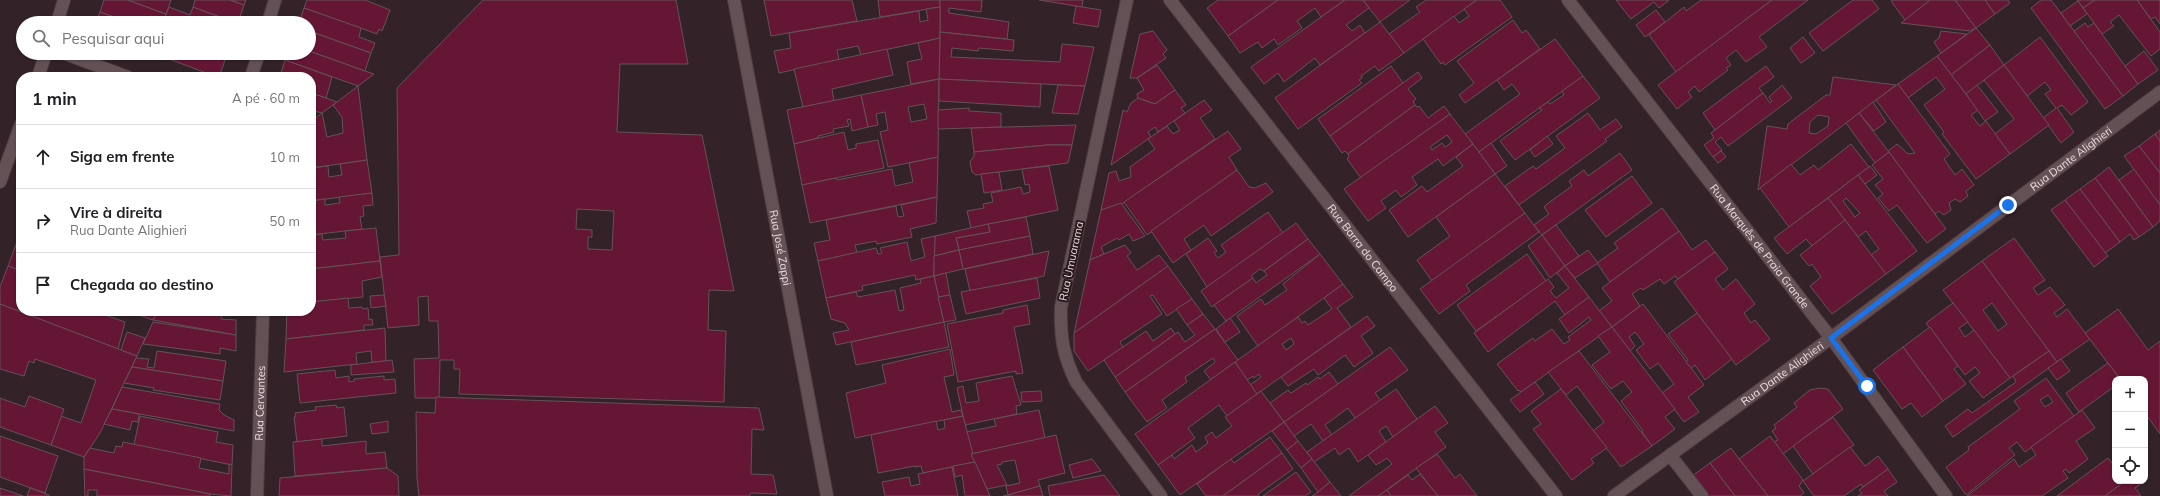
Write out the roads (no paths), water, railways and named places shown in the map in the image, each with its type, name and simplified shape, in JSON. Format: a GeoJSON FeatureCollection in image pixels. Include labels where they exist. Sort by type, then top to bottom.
{"type":"FeatureCollection","features":[{"type":"Feature","properties":{"kind":"street"},"geometry":{"type":"LineString","coordinates":[[59,16],[64,0]]}},
{"type":"Feature","properties":{"kind":"street"},"geometry":{"type":"LineString","coordinates":[[270,16],[275,0]]}},
{"type":"Feature","properties":{"kind":"street","name":"Rua José Zappi"},"geometry":{"type":"LineString","coordinates":[[734,0],[827,496]]}},
{"type":"Feature","properties":{"kind":"street","name":"Rua Umuarama"},"geometry":{"type":"LineString","coordinates":[[1127,0],[1061,307],[1060,336],[1066,360],[1076,382],[1161,496]]}},
{"type":"Feature","properties":{"kind":"street","name":"Rua Barra do Campo"},"geometry":{"type":"LineString","coordinates":[[1170,0],[1556,496]]}},
{"type":"Feature","properties":{"kind":"street","name":"Rua Marquês de Praia Grande"},"geometry":{"type":"LineString","coordinates":[[1568,0],[1831,338],[1946,496]]}},
{"type":"Feature","properties":{"kind":"street"},"geometry":{"type":"LineString","coordinates":[[40,72],[44,60]]}},
{"type":"Feature","properties":{"kind":"street"},"geometry":{"type":"LineString","coordinates":[[82,60],[114,72]]}},
{"type":"Feature","properties":{"kind":"street"},"geometry":{"type":"LineString","coordinates":[[253,72],[257,60]]}},
{"type":"Feature","properties":{"kind":"street","name":"Rua Dante Alighieri"},"geometry":{"type":"LineString","coordinates":[[1614,496],[1831,338],[2160,92]]}},
{"type":"Feature","properties":{"kind":"street"},"geometry":{"type":"LineString","coordinates":[[0,182],[16,138]]}},
{"type":"Feature","properties":{"kind":"street","name":"Rua Cervantes"},"geometry":{"type":"LineString","coordinates":[[257,496],[263,316]]}},
{"type":"Feature","properties":{"kind":"street"},"geometry":{"type":"LineString","coordinates":[[1670,455],[1702,496]]}}]}
